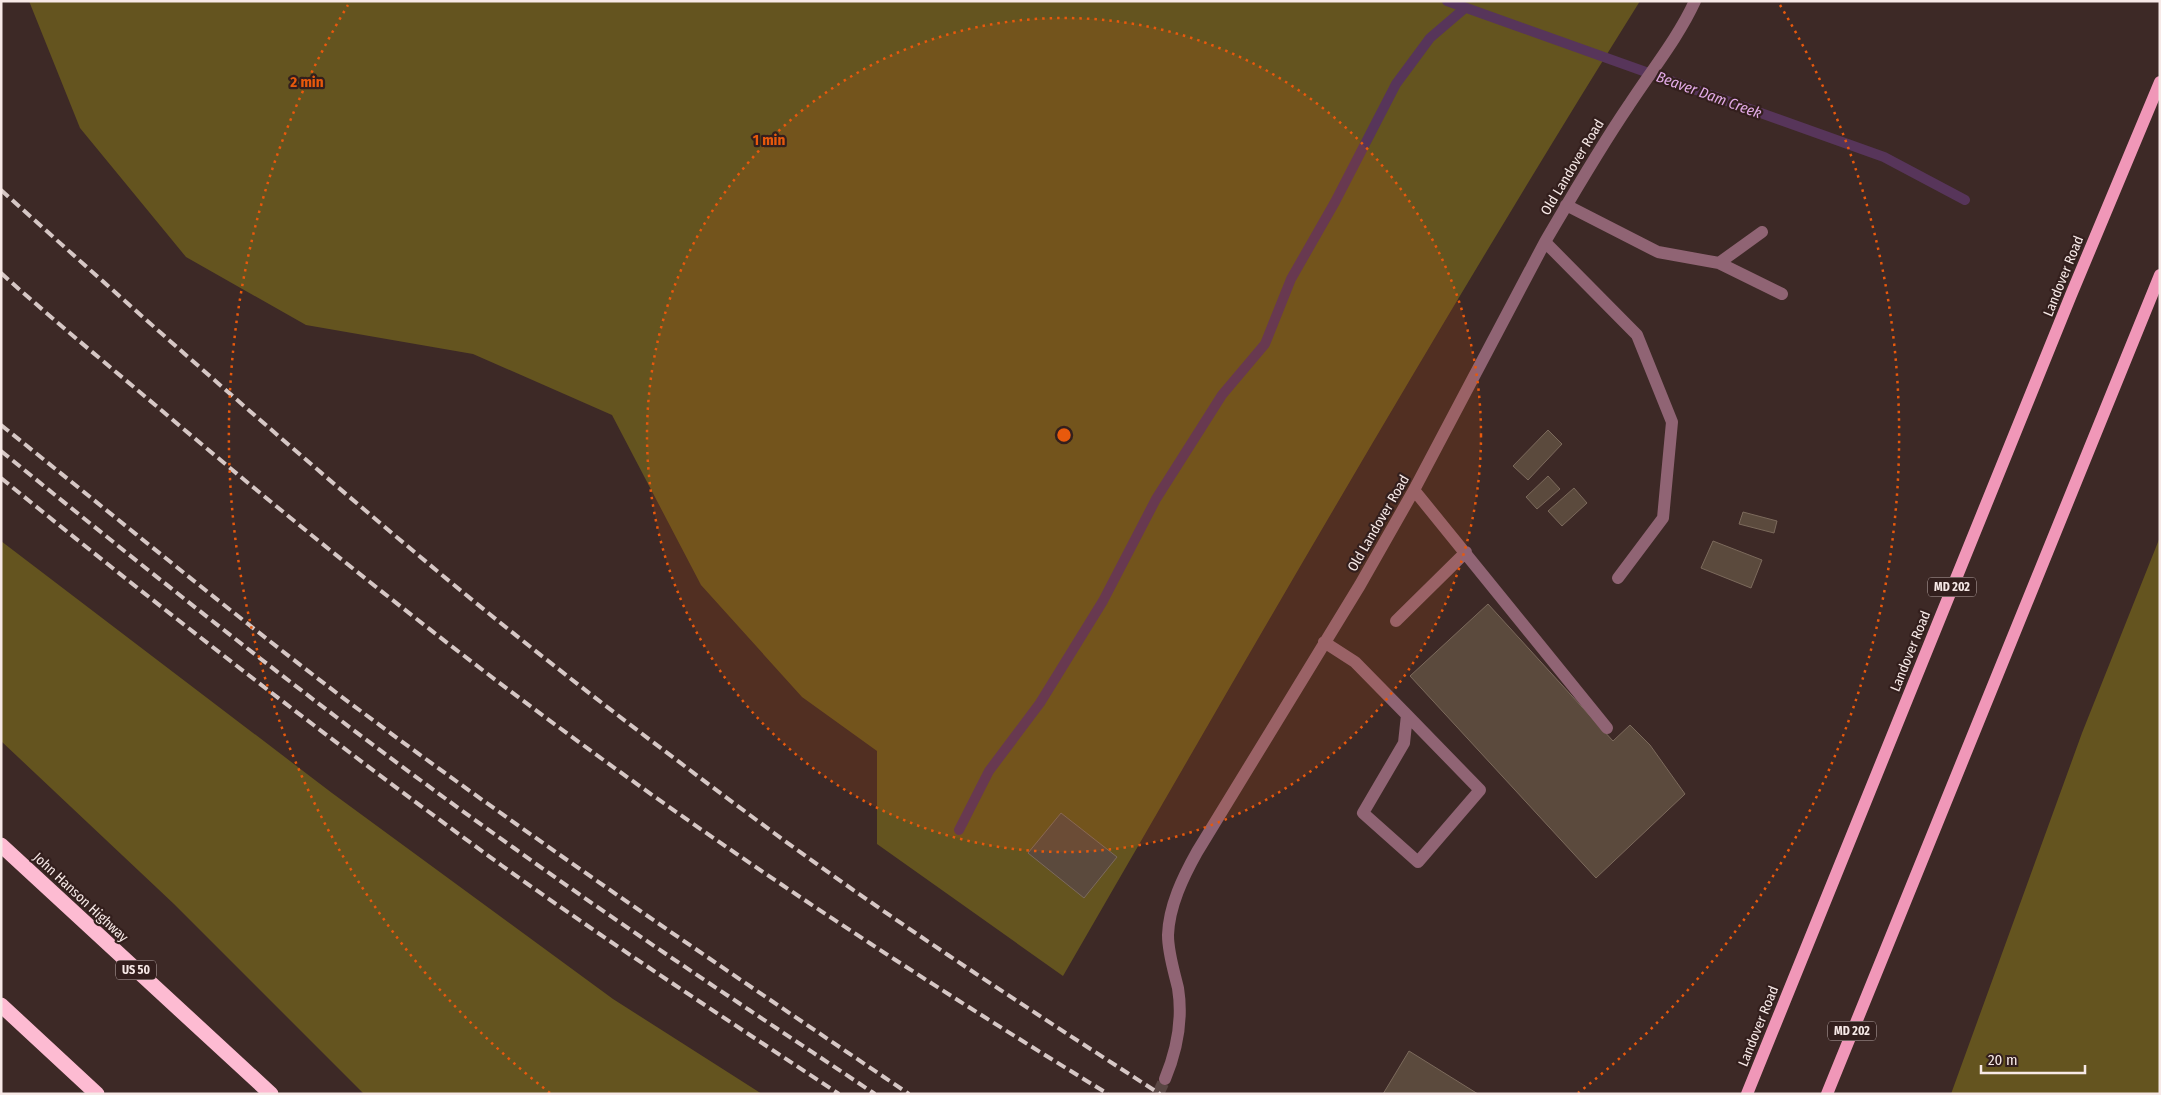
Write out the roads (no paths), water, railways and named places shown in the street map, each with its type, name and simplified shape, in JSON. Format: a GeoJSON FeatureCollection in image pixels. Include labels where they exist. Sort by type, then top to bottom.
{"type":"FeatureCollection","features":[{"type":"Feature","properties":{"kind":"highway","name":"John Hanson Highway"},"geometry":{"type":"LineString","coordinates":[[1,845],[271,1094]]}},
{"type":"Feature","properties":{"kind":"highway"},"geometry":{"type":"LineString","coordinates":[[1,1005],[97,1094]]}},
{"type":"Feature","properties":{"kind":"main road","name":"Landover Road"},"geometry":{"type":"LineString","coordinates":[[1747,1094],[2064,313],[2160,82]]}},
{"type":"Feature","properties":{"kind":"main road","name":"MD 202"},"geometry":{"type":"LineString","coordinates":[[1827,1094],[2160,275]]}},
{"type":"Feature","properties":{"kind":"street","name":"Old Landover Road"},"geometry":{"type":"LineString","coordinates":[[1166,1079],[1176,1048],[1180,1018],[1178,989],[1170,956],[1168,935],[1170,915],[1196,852],[1360,585],[1414,490],[1566,205],[1610,133],[1683,24],[1695,1]]}},
{"type":"Feature","properties":{"kind":"street"},"geometry":{"type":"LineString","coordinates":[[1566,205],[1658,252],[1719,263],[1782,294]]}},
{"type":"Feature","properties":{"kind":"street"},"geometry":{"type":"LineString","coordinates":[[1719,263],[1762,232]]}},
{"type":"Feature","properties":{"kind":"street"},"geometry":{"type":"LineString","coordinates":[[1545,242],[1637,335],[1672,422],[1663,518],[1618,578]]}},
{"type":"Feature","properties":{"kind":"street"},"geometry":{"type":"LineString","coordinates":[[1414,490],[1607,728]]}},
{"type":"Feature","properties":{"kind":"street"},"geometry":{"type":"LineString","coordinates":[[1396,621],[1466,552]]}},
{"type":"Feature","properties":{"kind":"street"},"geometry":{"type":"LineString","coordinates":[[1324,642],[1355,662],[1407,715],[1480,790],[1418,862],[1363,813],[1404,743],[1407,715]]}},
{"type":"Feature","properties":{"kind":"waterway","name":"Beaver Dam Creek"},"geometry":{"type":"LineString","coordinates":[[1447,1],[1884,157],[1965,200]]}},
{"type":"Feature","properties":{"kind":"waterway"},"geometry":{"type":"LineString","coordinates":[[959,830],[989,771],[1040,703],[1103,601],[1156,499],[1222,395],[1265,344],[1291,279],[1335,202],[1396,84],[1430,38],[1465,8]]}},
{"type":"Feature","properties":{"kind":"tunnel"},"geometry":{"type":"LineString","coordinates":[[1158,1094],[1165,1079]]}},
{"type":"Feature","properties":{"kind":"railway"},"geometry":{"type":"LineString","coordinates":[[1,190],[321,473],[514,634],[686,768],[821,867],[1014,999],[1160,1094]]}},
{"type":"Feature","properties":{"kind":"railway"},"geometry":{"type":"LineString","coordinates":[[1,273],[96,356],[312,535],[419,621],[583,745],[711,836],[842,925],[974,1011],[1108,1094]]}},
{"type":"Feature","properties":{"kind":"railway"},"geometry":{"type":"LineString","coordinates":[[1,425],[253,628],[408,746],[621,898],[909,1094]]}},
{"type":"Feature","properties":{"kind":"railway"},"geometry":{"type":"LineString","coordinates":[[1,451],[254,654],[448,801],[603,911],[875,1094]]}},
{"type":"Feature","properties":{"kind":"railway"},"geometry":{"type":"LineString","coordinates":[[1,478],[248,675],[501,865],[626,952],[839,1094]]}}]}
